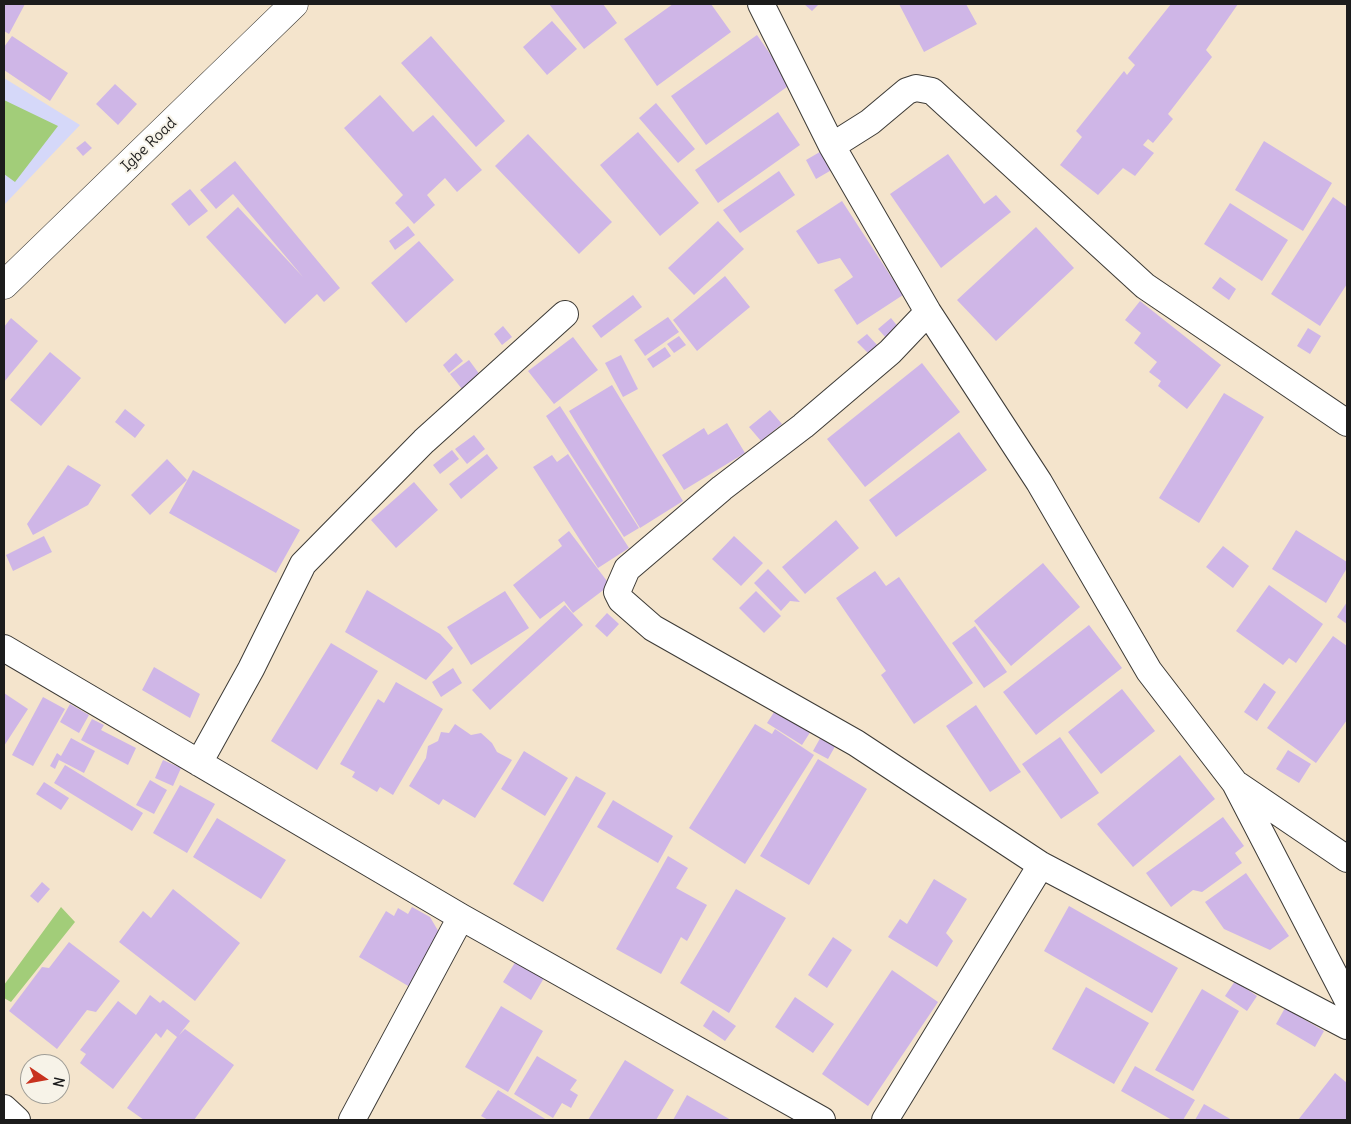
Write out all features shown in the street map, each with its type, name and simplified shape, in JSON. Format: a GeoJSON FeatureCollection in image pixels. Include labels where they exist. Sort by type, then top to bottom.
{"type":"FeatureCollection","features":[{"type":"Feature","properties":{"kind":"street","name":"Igbe Road"},"geometry":{"type":"LineString","coordinates":[[4,285],[294,4]]}},
{"type":"Feature","properties":{"kind":"street"},"geometry":{"type":"LineString","coordinates":[[761,4],[832,146],[928,312],[1039,482],[1149,671],[1235,783],[1347,999]]}},
{"type":"Feature","properties":{"kind":"street"},"geometry":{"type":"LineString","coordinates":[[832,146],[870,122],[907,91],[916,88],[932,92],[1145,286],[1347,423]]}},
{"type":"Feature","properties":{"kind":"street"},"geometry":{"type":"LineString","coordinates":[[928,312],[890,352],[803,426],[722,488],[627,569],[617,592],[627,606],[653,628],[856,743],[1042,866],[1347,1026]]}},
{"type":"Feature","properties":{"kind":"street"},"geometry":{"type":"LineString","coordinates":[[199,763],[251,669],[303,564],[424,441],[565,314]]}},
{"type":"Feature","properties":{"kind":"street"},"geometry":{"type":"LineString","coordinates":[[4,648],[461,917],[822,1120]]}},
{"type":"Feature","properties":{"kind":"street"},"geometry":{"type":"LineString","coordinates":[[1235,783],[1347,859]]}},
{"type":"Feature","properties":{"kind":"street"},"geometry":{"type":"LineString","coordinates":[[885,1120],[1042,866]]}},
{"type":"Feature","properties":{"kind":"street"},"geometry":{"type":"LineString","coordinates":[[352,1120],[461,917]]}},
{"type":"Feature","properties":{"kind":"street"},"geometry":{"type":"LineString","coordinates":[[4,1108],[17,1120]]}},
{"type":"Feature","properties":{"kind":"shaded area"},"geometry":{"type":"Polygon","coordinates":[[[4,78],[80,125],[4,205],[4,78]]]}},
{"type":"Feature","properties":{"kind":"green space"},"geometry":{"type":"Polygon","coordinates":[[[4,100],[58,126],[15,182],[4,174],[4,100]]]}},
{"type":"Feature","properties":{"kind":"green space"},"geometry":{"type":"Polygon","coordinates":[[[61,907],[75,922],[11,1002],[4,998],[4,985],[61,907]]]}},
{"type":"Feature","properties":{"kind":"building"},"geometry":{"type":"Polygon","coordinates":[[[4,4],[25,4],[9,34],[4,31],[4,4]]]}},
{"type":"Feature","properties":{"kind":"building"},"geometry":{"type":"Polygon","coordinates":[[[549,4],[603,4],[617,23],[584,49],[549,4]]]}},
{"type":"Feature","properties":{"kind":"building"},"geometry":{"type":"Polygon","coordinates":[[[673,4],[711,4],[731,32],[657,86],[624,39],[673,4]]]}},
{"type":"Feature","properties":{"kind":"building"},"geometry":{"type":"Polygon","coordinates":[[[804,4],[819,4],[812,11],[804,4]]]}},
{"type":"Feature","properties":{"kind":"building"},"geometry":{"type":"Polygon","coordinates":[[[899,4],[966,4],[977,24],[924,52],[899,4]]]}},
{"type":"Feature","properties":{"kind":"building"},"geometry":{"type":"Polygon","coordinates":[[[1171,4],[1238,4],[1206,50],[1212,57],[1168,114],[1173,119],[1153,143],[1148,139],[1143,145],[1154,153],[1135,176],[1123,168],[1098,195],[1060,165],[1082,137],[1076,131],[1124,71],[1127,75],[1135,65],[1128,58],[1171,4]]]}},
{"type":"Feature","properties":{"kind":"building"},"geometry":{"type":"Polygon","coordinates":[[[552,21],[577,49],[547,75],[523,47],[552,21]]]}},
{"type":"Feature","properties":{"kind":"building"},"geometry":{"type":"Polygon","coordinates":[[[757,35],[791,84],[706,145],[671,96],[757,35]]]}},
{"type":"Feature","properties":{"kind":"building"},"geometry":{"type":"Polygon","coordinates":[[[12,36],[68,73],[50,101],[4,70],[4,47],[12,36]]]}},
{"type":"Feature","properties":{"kind":"building"},"geometry":{"type":"Polygon","coordinates":[[[431,36],[505,121],[476,147],[401,63],[431,36]]]}},
{"type":"Feature","properties":{"kind":"building"},"geometry":{"type":"Polygon","coordinates":[[[115,84],[137,104],[118,125],[96,104],[115,84]]]}},
{"type":"Feature","properties":{"kind":"building"},"geometry":{"type":"Polygon","coordinates":[[[380,95],[413,132],[433,115],[482,170],[457,192],[445,178],[427,195],[435,205],[414,224],[395,203],[403,195],[344,128],[380,95]]]}},
{"type":"Feature","properties":{"kind":"building"},"geometry":{"type":"Polygon","coordinates":[[[656,103],[695,149],[678,163],[639,118],[656,103]]]}},
{"type":"Feature","properties":{"kind":"building"},"geometry":{"type":"Polygon","coordinates":[[[778,112],[800,145],[718,203],[695,170],[778,112]]]}},
{"type":"Feature","properties":{"kind":"building"},"geometry":{"type":"Polygon","coordinates":[[[638,132],[699,203],[660,236],[600,165],[638,132]]]}},
{"type":"Feature","properties":{"kind":"building"},"geometry":{"type":"Polygon","coordinates":[[[528,134],[612,222],[579,254],[495,166],[528,134]]]}},
{"type":"Feature","properties":{"kind":"building"},"geometry":{"type":"Polygon","coordinates":[[[85,141],[92,148],[83,156],[76,148],[85,141]]]}},
{"type":"Feature","properties":{"kind":"building"},"geometry":{"type":"Polygon","coordinates":[[[1264,141],[1332,183],[1303,231],[1235,190],[1264,141]]]}},
{"type":"Feature","properties":{"kind":"building"},"geometry":{"type":"Polygon","coordinates":[[[825,149],[835,168],[816,179],[806,160],[825,149]]]}},
{"type":"Feature","properties":{"kind":"building"},"geometry":{"type":"Polygon","coordinates":[[[948,154],[984,204],[996,195],[1011,212],[941,268],[890,194],[948,154]]]}},
{"type":"Feature","properties":{"kind":"building"},"geometry":{"type":"Polygon","coordinates":[[[235,161],[340,288],[324,302],[317,294],[285,324],[206,237],[238,207],[303,277],[233,194],[216,209],[200,190],[235,161]]]}},
{"type":"Feature","properties":{"kind":"building"},"geometry":{"type":"Polygon","coordinates":[[[779,171],[795,195],[740,233],[723,210],[779,171]]]}},
{"type":"Feature","properties":{"kind":"building"},"geometry":{"type":"Polygon","coordinates":[[[190,189],[208,211],[189,226],[171,204],[190,189]]]}},
{"type":"Feature","properties":{"kind":"building"},"geometry":{"type":"Polygon","coordinates":[[[1333,197],[1347,207],[1347,284],[1320,326],[1271,294],[1333,197]]]}},
{"type":"Feature","properties":{"kind":"building"},"geometry":{"type":"Polygon","coordinates":[[[842,201],[903,295],[857,325],[834,290],[853,277],[840,258],[818,264],[796,231],[842,201]]]}},
{"type":"Feature","properties":{"kind":"building"},"geometry":{"type":"Polygon","coordinates":[[[1230,203],[1288,240],[1262,281],[1204,244],[1230,203]]]}},
{"type":"Feature","properties":{"kind":"building"},"geometry":{"type":"Polygon","coordinates":[[[718,221],[744,249],[694,295],[668,268],[718,221]]]}},
{"type":"Feature","properties":{"kind":"building"},"geometry":{"type":"Polygon","coordinates":[[[408,226],[415,235],[395,250],[389,241],[408,226]]]}},
{"type":"Feature","properties":{"kind":"building"},"geometry":{"type":"Polygon","coordinates":[[[1036,227],[1074,268],[996,341],[957,300],[1036,227]]]}},
{"type":"Feature","properties":{"kind":"building"},"geometry":{"type":"Polygon","coordinates":[[[419,241],[454,280],[406,323],[371,283],[419,241]]]}},
{"type":"Feature","properties":{"kind":"building"},"geometry":{"type":"Polygon","coordinates":[[[725,276],[750,307],[697,351],[673,320],[725,276]]]}},
{"type":"Feature","properties":{"kind":"building"},"geometry":{"type":"Polygon","coordinates":[[[1220,277],[1236,289],[1229,300],[1212,288],[1220,277]]]}},
{"type":"Feature","properties":{"kind":"building"},"geometry":{"type":"Polygon","coordinates":[[[633,295],[642,307],[601,338],[592,326],[633,295]]]}},
{"type":"Feature","properties":{"kind":"building"},"geometry":{"type":"Polygon","coordinates":[[[1140,301],[1221,365],[1187,409],[1158,386],[1161,381],[1149,372],[1157,362],[1134,343],[1141,333],[1125,320],[1140,301]]]}},
{"type":"Feature","properties":{"kind":"building"},"geometry":{"type":"Polygon","coordinates":[[[668,317],[679,332],[645,356],[634,340],[668,317]]]}},
{"type":"Feature","properties":{"kind":"building"},"geometry":{"type":"Polygon","coordinates":[[[11,318],[38,341],[4,382],[4,327],[11,318]]]}},
{"type":"Feature","properties":{"kind":"building"},"geometry":{"type":"Polygon","coordinates":[[[891,318],[899,328],[887,339],[878,329],[891,318]]]}},
{"type":"Feature","properties":{"kind":"building"},"geometry":{"type":"Polygon","coordinates":[[[503,326],[512,337],[502,345],[494,334],[503,326]]]}},
{"type":"Feature","properties":{"kind":"building"},"geometry":{"type":"Polygon","coordinates":[[[1308,328],[1321,336],[1310,354],[1297,346],[1308,328]]]}},
{"type":"Feature","properties":{"kind":"building"},"geometry":{"type":"Polygon","coordinates":[[[867,334],[878,346],[869,354],[857,342],[867,334]]]}},
{"type":"Feature","properties":{"kind":"building"},"geometry":{"type":"Polygon","coordinates":[[[679,336],[686,345],[674,353],[667,344],[679,336]]]}},
{"type":"Feature","properties":{"kind":"building"},"geometry":{"type":"Polygon","coordinates":[[[573,337],[598,370],[554,404],[528,371],[573,337]]]}},
{"type":"Feature","properties":{"kind":"building"},"geometry":{"type":"Polygon","coordinates":[[[665,347],[671,356],[653,368],[647,359],[665,347]]]}},
{"type":"Feature","properties":{"kind":"building"},"geometry":{"type":"Polygon","coordinates":[[[50,352],[81,378],[41,426],[10,400],[50,352]]]}},
{"type":"Feature","properties":{"kind":"building"},"geometry":{"type":"Polygon","coordinates":[[[456,353],[463,361],[449,373],[443,365],[456,353]]]}},
{"type":"Feature","properties":{"kind":"building"},"geometry":{"type":"Polygon","coordinates":[[[621,355],[638,389],[623,397],[605,363],[621,355]]]}},
{"type":"Feature","properties":{"kind":"building"},"geometry":{"type":"Polygon","coordinates":[[[469,360],[480,375],[462,389],[450,374],[469,360]]]}},
{"type":"Feature","properties":{"kind":"building"},"geometry":{"type":"Polygon","coordinates":[[[922,363],[960,412],[865,487],[827,439],[922,363]]]}},
{"type":"Feature","properties":{"kind":"building"},"geometry":{"type":"Polygon","coordinates":[[[612,385],[683,501],[640,528],[569,411],[612,385]]]}},
{"type":"Feature","properties":{"kind":"building"},"geometry":{"type":"Polygon","coordinates":[[[1224,393],[1264,417],[1199,523],[1159,498],[1224,393]]]}},
{"type":"Feature","properties":{"kind":"building"},"geometry":{"type":"Polygon","coordinates":[[[560,406],[639,528],[624,537],[546,416],[560,406]]]}},
{"type":"Feature","properties":{"kind":"building"},"geometry":{"type":"Polygon","coordinates":[[[125,409],[145,425],[135,438],[115,422],[125,409]]]}},
{"type":"Feature","properties":{"kind":"building"},"geometry":{"type":"Polygon","coordinates":[[[770,410],[782,424],[761,441],[749,427],[770,410]]]}},
{"type":"Feature","properties":{"kind":"building"},"geometry":{"type":"Polygon","coordinates":[[[727,423],[745,453],[684,490],[662,455],[704,428],[708,435],[727,423]]]}},
{"type":"Feature","properties":{"kind":"building"},"geometry":{"type":"Polygon","coordinates":[[[959,432],[987,470],[896,537],[869,500],[959,432]]]}},
{"type":"Feature","properties":{"kind":"building"},"geometry":{"type":"Polygon","coordinates":[[[474,435],[485,449],[467,464],[455,449],[474,435]]]}},
{"type":"Feature","properties":{"kind":"building"},"geometry":{"type":"Polygon","coordinates":[[[452,450],[459,459],[440,474],[433,465],[452,450]]]}},
{"type":"Feature","properties":{"kind":"building"},"geometry":{"type":"Polygon","coordinates":[[[487,454],[498,468],[461,499],[449,484],[487,454]]]}},
{"type":"Feature","properties":{"kind":"building"},"geometry":{"type":"Polygon","coordinates":[[[568,454],[629,548],[598,568],[533,467],[552,455],[557,462],[568,454]]]}},
{"type":"Feature","properties":{"kind":"building"},"geometry":{"type":"Polygon","coordinates":[[[167,459],[187,480],[150,515],[131,495],[167,459]]]}},
{"type":"Feature","properties":{"kind":"building"},"geometry":{"type":"Polygon","coordinates":[[[68,465],[101,485],[88,505],[33,535],[27,524],[68,465]]]}},
{"type":"Feature","properties":{"kind":"building"},"geometry":{"type":"Polygon","coordinates":[[[193,470],[300,530],[276,573],[169,513],[193,470]]]}},
{"type":"Feature","properties":{"kind":"building"},"geometry":{"type":"Polygon","coordinates":[[[414,482],[438,510],[396,548],[371,520],[414,482]]]}},
{"type":"Feature","properties":{"kind":"building"},"geometry":{"type":"Polygon","coordinates":[[[836,520],[859,548],[805,594],[782,567],[836,520]]]}},
{"type":"Feature","properties":{"kind":"building"},"geometry":{"type":"Polygon","coordinates":[[[1296,530],[1347,562],[1347,568],[1326,603],[1272,569],[1296,530]]]}},
{"type":"Feature","properties":{"kind":"building"},"geometry":{"type":"Polygon","coordinates":[[[569,531],[610,585],[573,613],[564,601],[540,619],[513,585],[562,546],[558,540],[569,531]]]}},
{"type":"Feature","properties":{"kind":"building"},"geometry":{"type":"Polygon","coordinates":[[[44,536],[52,552],[13,571],[6,555],[44,536]]]}},
{"type":"Feature","properties":{"kind":"building"},"geometry":{"type":"Polygon","coordinates":[[[734,536],[763,563],[741,586],[712,559],[734,536]]]}},
{"type":"Feature","properties":{"kind":"building"},"geometry":{"type":"Polygon","coordinates":[[[1223,546],[1249,566],[1233,588],[1206,567],[1223,546]]]}},
{"type":"Feature","properties":{"kind":"building"},"geometry":{"type":"Polygon","coordinates":[[[1043,563],[1080,607],[1011,666],[974,621],[1043,563]]]}},
{"type":"Feature","properties":{"kind":"building"},"geometry":{"type":"Polygon","coordinates":[[[768,569],[800,602],[790,601],[781,611],[754,583],[768,569]]]}},
{"type":"Feature","properties":{"kind":"building"},"geometry":{"type":"Polygon","coordinates":[[[875,571],[886,586],[899,577],[973,683],[914,724],[881,675],[886,671],[836,598],[875,571]]]}},
{"type":"Feature","properties":{"kind":"building"},"geometry":{"type":"Polygon","coordinates":[[[1269,585],[1323,624],[1296,663],[1289,658],[1283,665],[1236,631],[1269,585]]]}},
{"type":"Feature","properties":{"kind":"building"},"geometry":{"type":"Polygon","coordinates":[[[367,590],[440,634],[453,648],[426,680],[345,632],[367,590]]]}},
{"type":"Feature","properties":{"kind":"building"},"geometry":{"type":"Polygon","coordinates":[[[505,591],[529,628],[471,665],[447,627],[505,591]]]}},
{"type":"Feature","properties":{"kind":"building"},"geometry":{"type":"Polygon","coordinates":[[[756,591],[781,616],[764,633],[739,608],[756,591]]]}},
{"type":"Feature","properties":{"kind":"building"},"geometry":{"type":"Polygon","coordinates":[[[1347,602],[1347,624],[1337,617],[1347,602]]]}},
{"type":"Feature","properties":{"kind":"building"},"geometry":{"type":"Polygon","coordinates":[[[565,605],[583,625],[490,710],[472,690],[565,605]]]}},
{"type":"Feature","properties":{"kind":"building"},"geometry":{"type":"Polygon","coordinates":[[[607,613],[619,624],[607,637],[595,626],[607,613]]]}},
{"type":"Feature","properties":{"kind":"building"},"geometry":{"type":"Polygon","coordinates":[[[1089,625],[1122,668],[1036,735],[1003,692],[1089,625]]]}},
{"type":"Feature","properties":{"kind":"building"},"geometry":{"type":"Polygon","coordinates":[[[975,626],[1007,672],[984,688],[952,643],[975,626]]]}},
{"type":"Feature","properties":{"kind":"building"},"geometry":{"type":"Polygon","coordinates":[[[1333,636],[1347,646],[1347,720],[1316,763],[1267,728],[1333,636]]]}},
{"type":"Feature","properties":{"kind":"building"},"geometry":{"type":"Polygon","coordinates":[[[331,643],[378,671],[317,770],[271,741],[331,643]]]}},
{"type":"Feature","properties":{"kind":"building"},"geometry":{"type":"Polygon","coordinates":[[[154,667],[200,694],[190,718],[142,690],[154,667]]]}},
{"type":"Feature","properties":{"kind":"building"},"geometry":{"type":"Polygon","coordinates":[[[453,668],[462,683],[441,697],[432,682],[453,668]]]}},
{"type":"Feature","properties":{"kind":"building"},"geometry":{"type":"Polygon","coordinates":[[[396,682],[443,709],[393,795],[380,787],[377,792],[352,777],[355,772],[340,764],[378,699],[384,703],[396,682]]]}},
{"type":"Feature","properties":{"kind":"building"},"geometry":{"type":"Polygon","coordinates":[[[1264,683],[1276,692],[1257,721],[1244,712],[1264,683]]]}},
{"type":"Feature","properties":{"kind":"building"},"geometry":{"type":"Polygon","coordinates":[[[1122,689],[1155,731],[1101,774],[1068,732],[1122,689]]]}},
{"type":"Feature","properties":{"kind":"building"},"geometry":{"type":"Polygon","coordinates":[[[4,693],[28,709],[4,746],[4,693]]]}},
{"type":"Feature","properties":{"kind":"building"},"geometry":{"type":"Polygon","coordinates":[[[43,697],[65,709],[33,766],[12,755],[43,697]]]}},
{"type":"Feature","properties":{"kind":"building"},"geometry":{"type":"Polygon","coordinates":[[[70,704],[89,715],[79,733],[60,722],[70,704]]]}},
{"type":"Feature","properties":{"kind":"building"},"geometry":{"type":"Polygon","coordinates":[[[976,705],[1021,772],[990,792],[946,726],[976,705]]]}},
{"type":"Feature","properties":{"kind":"building"},"geometry":{"type":"Polygon","coordinates":[[[776,709],[811,731],[802,745],[767,723],[776,709]]]}},
{"type":"Feature","properties":{"kind":"building"},"geometry":{"type":"Polygon","coordinates":[[[92,719],[104,725],[101,730],[136,748],[128,765],[81,740],[92,719]]]}},
{"type":"Feature","properties":{"kind":"building"},"geometry":{"type":"Polygon","coordinates":[[[455,724],[471,735],[481,733],[492,743],[497,752],[512,760],[475,818],[443,799],[439,805],[409,786],[426,758],[428,746],[438,741],[441,732],[449,733],[455,724]]]}},
{"type":"Feature","properties":{"kind":"building"},"geometry":{"type":"Polygon","coordinates":[[[755,724],[772,734],[775,729],[814,755],[745,864],[689,828],[755,724]]]}},
{"type":"Feature","properties":{"kind":"building"},"geometry":{"type":"Polygon","coordinates":[[[823,733],[838,741],[828,759],[813,751],[823,733]]]}},
{"type":"Feature","properties":{"kind":"building"},"geometry":{"type":"Polygon","coordinates":[[[1060,737],[1099,793],[1061,819],[1022,764],[1060,737]]]}},
{"type":"Feature","properties":{"kind":"building"},"geometry":{"type":"Polygon","coordinates":[[[71,738],[95,751],[84,773],[59,760],[55,769],[50,766],[57,753],[61,756],[71,738]]]}},
{"type":"Feature","properties":{"kind":"building"},"geometry":{"type":"Polygon","coordinates":[[[1288,750],[1311,764],[1299,783],[1276,769],[1288,750]]]}},
{"type":"Feature","properties":{"kind":"building"},"geometry":{"type":"Polygon","coordinates":[[[524,751],[568,778],[545,816],[501,789],[524,751]]]}},
{"type":"Feature","properties":{"kind":"building"},"geometry":{"type":"Polygon","coordinates":[[[1180,755],[1215,799],[1133,867],[1097,824],[1180,755]]]}},
{"type":"Feature","properties":{"kind":"building"},"geometry":{"type":"Polygon","coordinates":[[[818,759],[867,789],[809,885],[760,856],[818,759]]]}},
{"type":"Feature","properties":{"kind":"building"},"geometry":{"type":"Polygon","coordinates":[[[163,760],[181,768],[173,786],[155,778],[163,760]]]}},
{"type":"Feature","properties":{"kind":"building"},"geometry":{"type":"Polygon","coordinates":[[[65,765],[143,813],[132,831],[54,783],[65,765]]]}},
{"type":"Feature","properties":{"kind":"building"},"geometry":{"type":"Polygon","coordinates":[[[576,776],[606,793],[543,902],[513,884],[576,776]]]}},
{"type":"Feature","properties":{"kind":"building"},"geometry":{"type":"Polygon","coordinates":[[[150,780],[167,790],[154,814],[136,805],[150,780]]]}},
{"type":"Feature","properties":{"kind":"building"},"geometry":{"type":"Polygon","coordinates":[[[44,782],[69,798],[61,810],[36,794],[44,782]]]}},
{"type":"Feature","properties":{"kind":"building"},"geometry":{"type":"Polygon","coordinates":[[[180,785],[215,804],[187,853],[153,833],[180,785]]]}},
{"type":"Feature","properties":{"kind":"building"},"geometry":{"type":"Polygon","coordinates":[[[613,800],[673,836],[658,863],[597,827],[613,800]]]}},
{"type":"Feature","properties":{"kind":"building"},"geometry":{"type":"Polygon","coordinates":[[[1223,817],[1244,846],[1235,853],[1242,863],[1202,892],[1193,890],[1171,907],[1146,873],[1223,817]]]}},
{"type":"Feature","properties":{"kind":"building"},"geometry":{"type":"Polygon","coordinates":[[[217,818],[286,860],[261,899],[193,857],[217,818]]]}},
{"type":"Feature","properties":{"kind":"building"},"geometry":{"type":"Polygon","coordinates":[[[668,856],[688,868],[676,888],[707,905],[687,941],[681,937],[661,974],[616,949],[668,856]]]}},
{"type":"Feature","properties":{"kind":"building"},"geometry":{"type":"Polygon","coordinates":[[[1246,873],[1289,936],[1270,950],[1224,929],[1205,902],[1246,873]]]}},
{"type":"Feature","properties":{"kind":"building"},"geometry":{"type":"Polygon","coordinates":[[[934,879],[967,899],[946,933],[953,941],[937,967],[888,937],[900,919],[907,924],[934,879]]]}},
{"type":"Feature","properties":{"kind":"building"},"geometry":{"type":"Polygon","coordinates":[[[42,882],[50,889],[38,903],[30,896],[42,882]]]}},
{"type":"Feature","properties":{"kind":"building"},"geometry":{"type":"Polygon","coordinates":[[[173,889],[240,943],[195,1001],[119,942],[143,911],[151,918],[173,889]]]}},
{"type":"Feature","properties":{"kind":"building"},"geometry":{"type":"Polygon","coordinates":[[[736,889],[786,918],[729,1013],[680,983],[736,889]]]}},
{"type":"Feature","properties":{"kind":"building"},"geometry":{"type":"Polygon","coordinates":[[[1069,906],[1178,968],[1152,1013],[1044,951],[1069,906]]]}},
{"type":"Feature","properties":{"kind":"building"},"geometry":{"type":"Polygon","coordinates":[[[412,907],[430,917],[440,934],[415,990],[359,957],[386,911],[394,916],[398,908],[408,914],[412,907]]]}},
{"type":"Feature","properties":{"kind":"building"},"geometry":{"type":"Polygon","coordinates":[[[833,937],[852,950],[827,988],[808,975],[833,937]]]}},
{"type":"Feature","properties":{"kind":"building"},"geometry":{"type":"Polygon","coordinates":[[[69,942],[120,981],[96,1012],[87,1010],[57,1049],[9,1011],[42,967],[49,968],[69,942]]]}},
{"type":"Feature","properties":{"kind":"building"},"geometry":{"type":"Polygon","coordinates":[[[516,961],[544,978],[531,1000],[503,982],[516,961]]]}},
{"type":"Feature","properties":{"kind":"building"},"geometry":{"type":"Polygon","coordinates":[[[892,970],[938,1002],[868,1106],[822,1074],[892,970]]]}},
{"type":"Feature","properties":{"kind":"building"},"geometry":{"type":"Polygon","coordinates":[[[1235,981],[1257,996],[1247,1011],[1225,996],[1235,981]]]}},
{"type":"Feature","properties":{"kind":"building"},"geometry":{"type":"Polygon","coordinates":[[[1086,987],[1149,1023],[1114,1084],[1052,1049],[1086,987]]]}},
{"type":"Feature","properties":{"kind":"building"},"geometry":{"type":"Polygon","coordinates":[[[1202,989],[1239,1011],[1193,1091],[1155,1070],[1202,989]]]}},
{"type":"Feature","properties":{"kind":"building"},"geometry":{"type":"Polygon","coordinates":[[[150,995],[160,1003],[163,1000],[190,1021],[179,1035],[185,1029],[234,1065],[194,1120],[144,1120],[127,1108],[177,1037],[167,1029],[161,1038],[156,1033],[113,1089],[80,1063],[86,1054],[80,1050],[118,1001],[136,1015],[150,995]]]}},
{"type":"Feature","properties":{"kind":"building"},"geometry":{"type":"Polygon","coordinates":[[[795,997],[834,1024],[813,1053],[775,1027],[795,997]]]}},
{"type":"Feature","properties":{"kind":"building"},"geometry":{"type":"Polygon","coordinates":[[[501,1006],[543,1031],[508,1092],[465,1067],[501,1006]]]}},
{"type":"Feature","properties":{"kind":"building"},"geometry":{"type":"Polygon","coordinates":[[[1285,1008],[1324,1031],[1315,1047],[1276,1024],[1285,1008]]]}},
{"type":"Feature","properties":{"kind":"building"},"geometry":{"type":"Polygon","coordinates":[[[713,1010],[736,1026],[725,1041],[703,1026],[713,1010]]]}},
{"type":"Feature","properties":{"kind":"building"},"geometry":{"type":"Polygon","coordinates":[[[537,1056],[577,1080],[570,1090],[578,1095],[571,1108],[562,1103],[553,1118],[514,1094],[537,1056]]]}},
{"type":"Feature","properties":{"kind":"building"},"geometry":{"type":"Polygon","coordinates":[[[625,1060],[674,1090],[656,1120],[588,1120],[625,1060]]]}},
{"type":"Feature","properties":{"kind":"building"},"geometry":{"type":"Polygon","coordinates":[[[1135,1066],[1195,1100],[1183,1120],[1172,1120],[1121,1091],[1135,1066]]]}},
{"type":"Feature","properties":{"kind":"building"},"geometry":{"type":"Polygon","coordinates":[[[1335,1073],[1347,1083],[1347,1120],[1298,1120],[1335,1073]]]}},
{"type":"Feature","properties":{"kind":"building"},"geometry":{"type":"Polygon","coordinates":[[[498,1090],[547,1120],[488,1120],[481,1116],[498,1090]]]}},
{"type":"Feature","properties":{"kind":"building"},"geometry":{"type":"Polygon","coordinates":[[[687,1095],[731,1120],[673,1120],[687,1095]]]}},
{"type":"Feature","properties":{"kind":"building"},"geometry":{"type":"Polygon","coordinates":[[[1204,1104],[1232,1120],[1195,1120],[1204,1104]]]}}]}
